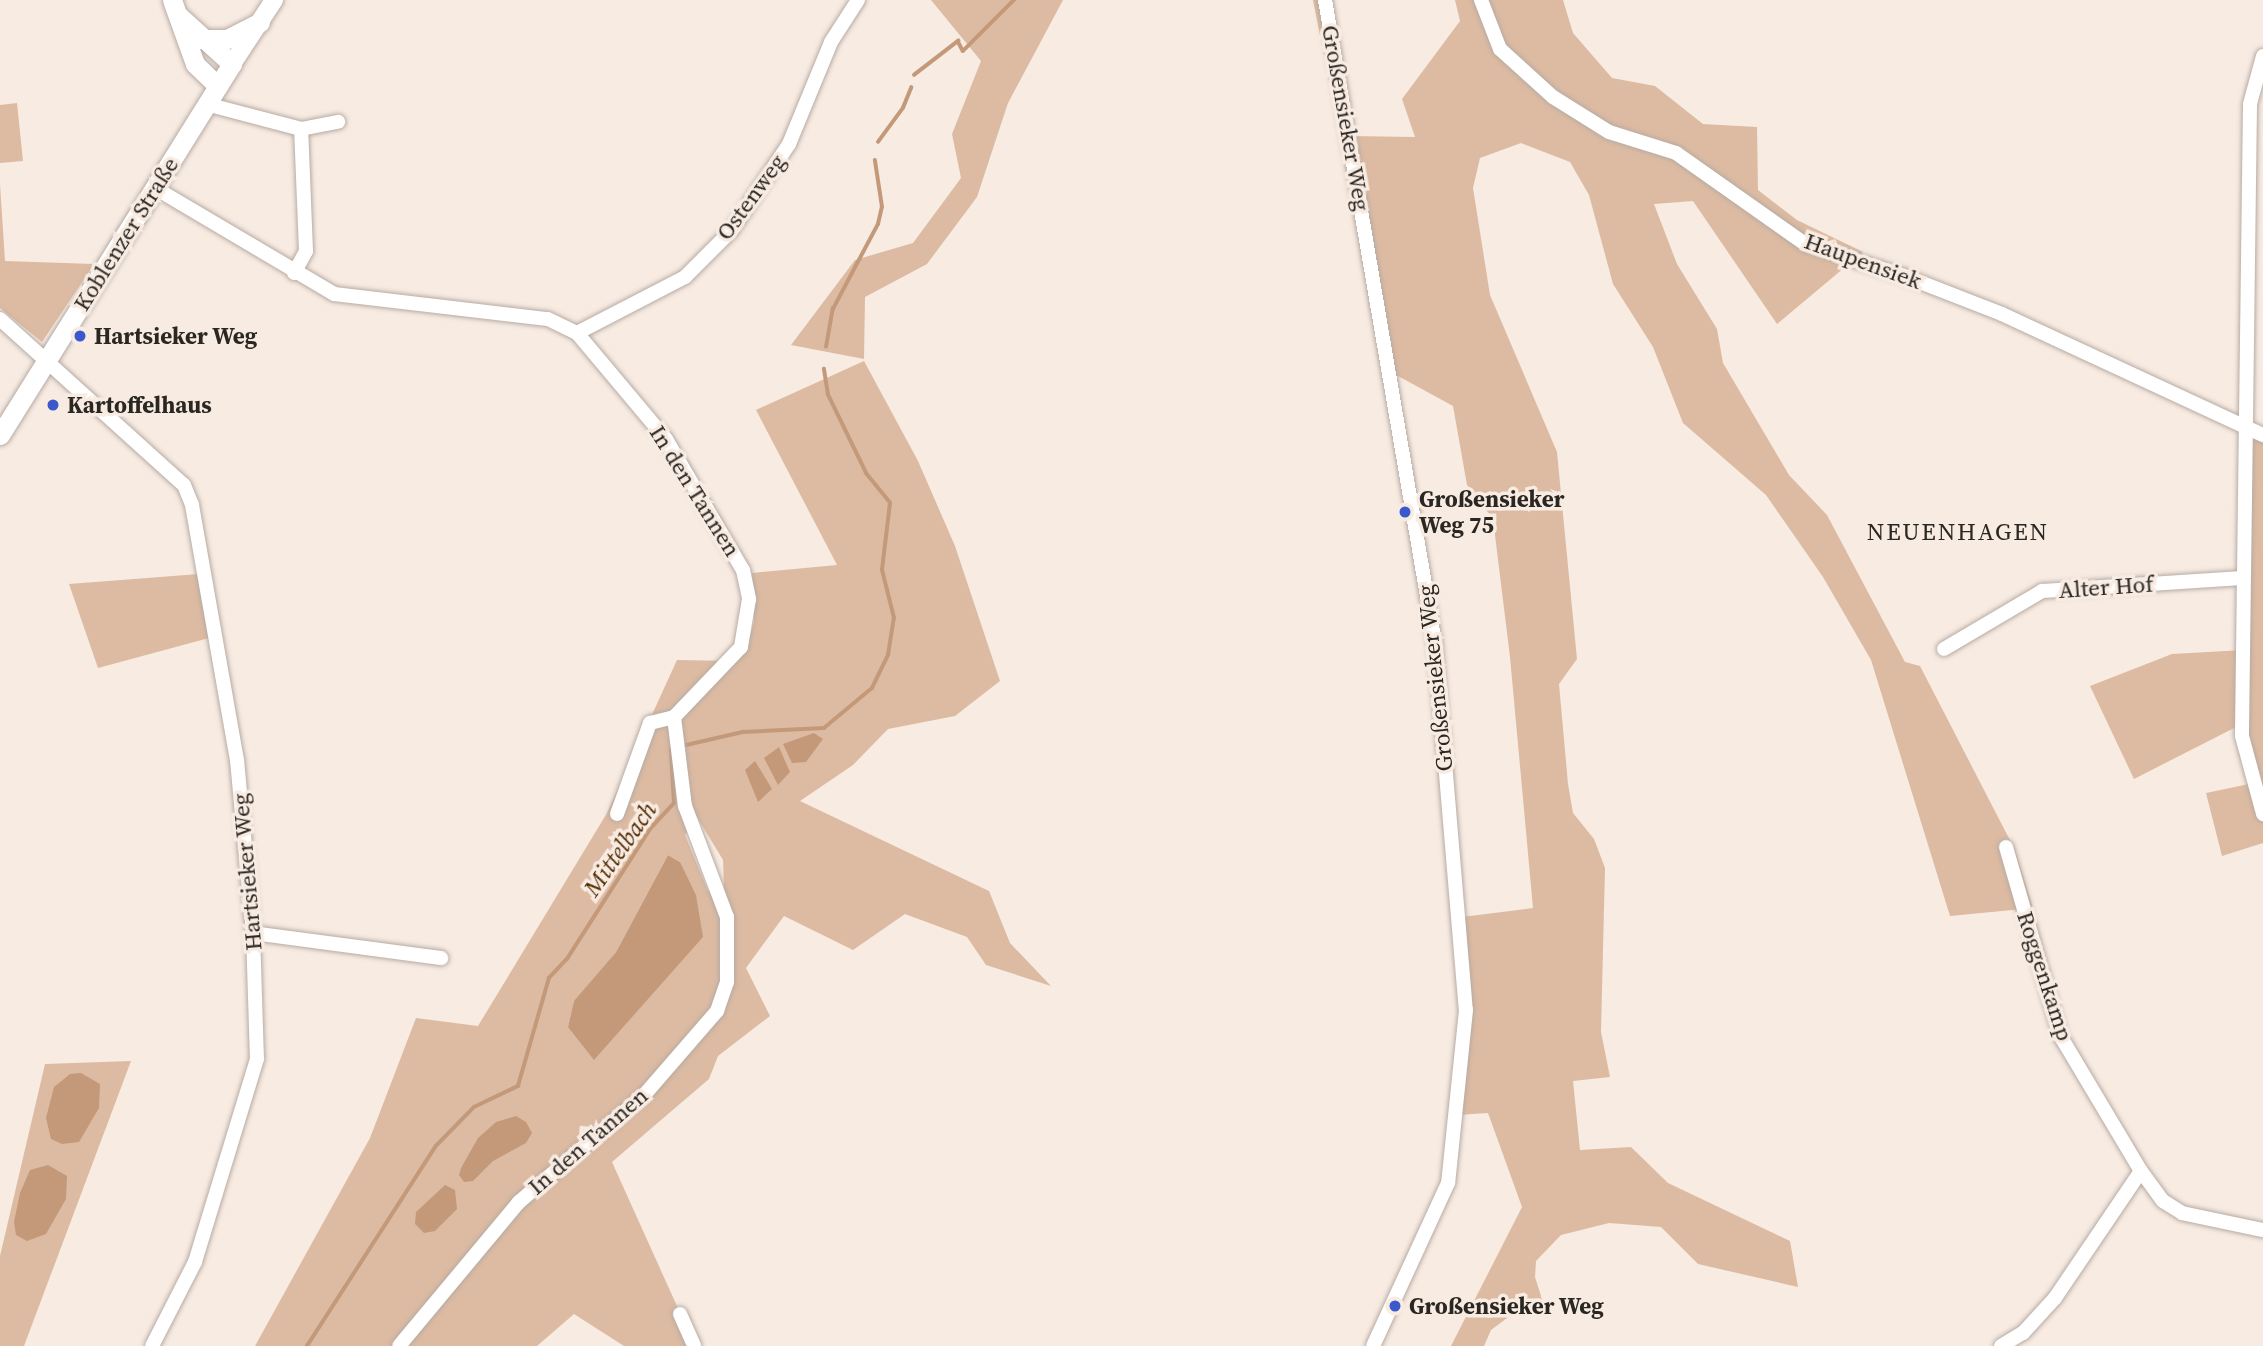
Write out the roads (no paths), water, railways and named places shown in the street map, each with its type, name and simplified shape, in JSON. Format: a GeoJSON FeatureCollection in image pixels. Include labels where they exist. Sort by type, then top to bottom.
{"type":"FeatureCollection","features":[{"type":"Feature","properties":{"kind":"main road"},"geometry":{"type":"LineString","coordinates":[[175,7],[200,39],[232,64]]}},
{"type":"Feature","properties":{"kind":"main road"},"geometry":{"type":"LineString","coordinates":[[175,7],[195,64],[218,86]]}},
{"type":"Feature","properties":{"kind":"main road"},"geometry":{"type":"LineString","coordinates":[[200,39],[227,39],[260,22]]}},
{"type":"Feature","properties":{"kind":"main road","name":"Koblenzer Straße"},"geometry":{"type":"LineString","coordinates":[[0,436],[232,64]]}},
{"type":"Feature","properties":{"kind":"street","name":"Koblenzer Straße"},"geometry":{"type":"LineString","coordinates":[[232,64],[275,0]]}},
{"type":"Feature","properties":{"kind":"street","name":"Ostenweg"},"geometry":{"type":"LineString","coordinates":[[577,333],[685,277],[731,232],[789,144],[831,43],[858,0]]}},
{"type":"Feature","properties":{"kind":"street","name":"Großensieker Weg"},"geometry":{"type":"LineString","coordinates":[[1325,0],[1435,643],[1466,1010],[1448,1183],[1373,1346]]}},
{"type":"Feature","properties":{"kind":"street","name":"Haupensiek"},"geometry":{"type":"LineString","coordinates":[[1481,0],[1500,49],[1553,97],[1609,132],[1676,153],[1805,244],[1907,276],[2002,314],[2263,435]]}},
{"type":"Feature","properties":{"kind":"street"},"geometry":{"type":"LineString","coordinates":[[2263,56],[2250,104],[2246,428],[2249,465],[2243,578],[2242,736],[2263,814]]}},
{"type":"Feature","properties":{"kind":"street"},"geometry":{"type":"LineString","coordinates":[[206,104],[300,129],[338,122]]}},
{"type":"Feature","properties":{"kind":"street"},"geometry":{"type":"LineString","coordinates":[[294,273],[306,251],[300,129]]}},
{"type":"Feature","properties":{"kind":"street","name":"In den Tannen"},"geometry":{"type":"LineString","coordinates":[[155,188],[294,273],[334,294],[548,319],[577,333],[666,439],[743,570],[749,599],[741,647],[674,717],[674,739],[680,760],[685,806],[727,917],[727,982],[717,1011],[645,1094],[519,1202],[399,1346]]}},
{"type":"Feature","properties":{"kind":"street","name":"Hartsieker Weg"},"geometry":{"type":"LineString","coordinates":[[0,319],[163,462],[184,485],[192,505],[237,760],[253,933],[257,1059],[195,1262],[166,1324],[152,1346]]}},
{"type":"Feature","properties":{"kind":"street","name":"Alter Hof"},"geometry":{"type":"LineString","coordinates":[[1944,649],[2042,591],[2243,578]]}},
{"type":"Feature","properties":{"kind":"street"},"geometry":{"type":"LineString","coordinates":[[617,814],[650,723],[674,717]]}},
{"type":"Feature","properties":{"kind":"street","name":"Roggenkamp"},"geometry":{"type":"LineString","coordinates":[[2006,847],[2061,1037],[2141,1171],[2163,1201],[2182,1213],[2263,1230]]}},
{"type":"Feature","properties":{"kind":"street"},"geometry":{"type":"LineString","coordinates":[[253,933],[441,958]]}},
{"type":"Feature","properties":{"kind":"street"},"geometry":{"type":"LineString","coordinates":[[2001,1346],[2023,1332],[2055,1298],[2141,1171]]}},
{"type":"Feature","properties":{"kind":"street"},"geometry":{"type":"LineString","coordinates":[[680,1314],[694,1346]]}},
{"type":"Feature","properties":{"kind":"street"},"geometry":{"type":"LineString","coordinates":[[166,1324],[166,1346]]}},
{"type":"Feature","properties":{"kind":"waterway","name":"Mittelbach"},"geometry":{"type":"LineString","coordinates":[[914,75],[958,41],[963,51],[1014,0]]}},
{"type":"Feature","properties":{"kind":"waterway","name":"Mittelbach"},"geometry":{"type":"LineString","coordinates":[[878,142],[903,108],[911,88]]}},
{"type":"Feature","properties":{"kind":"waterway","name":"Mittelbach"},"geometry":{"type":"LineString","coordinates":[[826,347],[833,309],[878,224],[882,207],[875,161]]}},
{"type":"Feature","properties":{"kind":"waterway","name":"Mittelbach"},"geometry":{"type":"LineString","coordinates":[[682,746],[743,732],[824,728],[872,688],[888,655],[894,618],[882,570],[890,503],[866,473],[828,395],[824,369]]}},
{"type":"Feature","properties":{"kind":"waterway","name":"Mittelbach"},"geometry":{"type":"LineString","coordinates":[[307,1346],[436,1146],[474,1107],[518,1086],[549,978],[567,959],[650,829],[674,803],[671,750],[675,748]]}},
{"type":"Feature","properties":{"kind":"place","name":"Hartsieker Weg"},"geometry":{"type":"Point","coordinates":[80,336]}},
{"type":"Feature","properties":{"kind":"place","name":"Kartoffelhaus"},"geometry":{"type":"Point","coordinates":[53,405]}},
{"type":"Feature","properties":{"kind":"place","name":"Großensieker Weg 75"},"geometry":{"type":"Point","coordinates":[1405,512]}},
{"type":"Feature","properties":{"kind":"place","name":"Großensieker Weg"},"geometry":{"type":"Point","coordinates":[1395,1306]}},
{"type":"Feature","properties":{"kind":"district","name":"NEUENHAGEN"},"geometry":{"type":"Point","coordinates":[1958,532]}}]}
